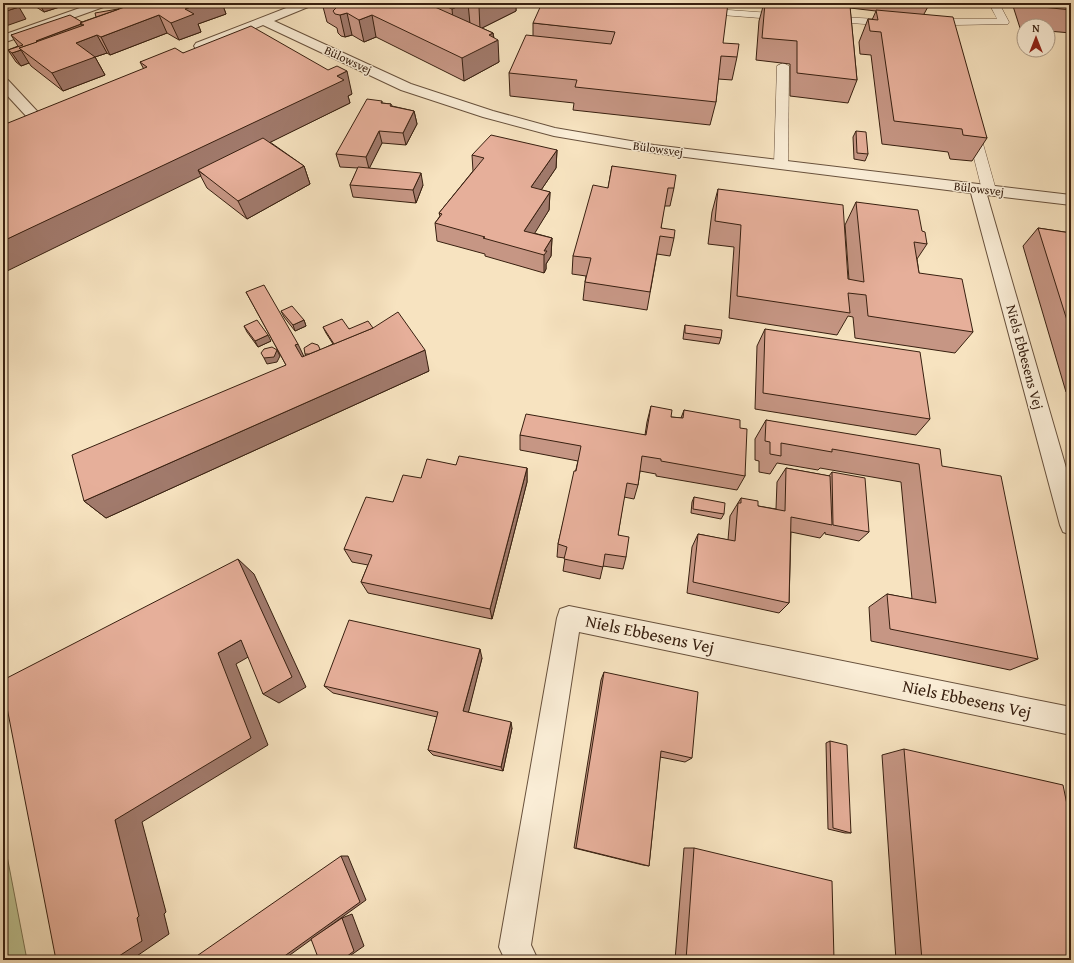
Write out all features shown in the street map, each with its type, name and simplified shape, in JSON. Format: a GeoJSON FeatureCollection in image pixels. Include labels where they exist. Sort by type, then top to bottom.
{"type":"FeatureCollection","features":[{"type":"Feature","properties":{"kind":"street"},"geometry":{"type":"LineString","coordinates":[[3,39],[105,3]]}},
{"type":"Feature","properties":{"kind":"street"},"geometry":{"type":"LineString","coordinates":[[192,50],[309,3]]}},
{"type":"Feature","properties":{"kind":"street","name":"Bülowsvej"},"geometry":{"type":"LineString","coordinates":[[264,21],[406,87],[495,116],[554,132],[654,149],[1071,200]]}},
{"type":"Feature","properties":{"kind":"street"},"geometry":{"type":"LineString","coordinates":[[3,83],[32,114]]}},
{"type":"Feature","properties":{"kind":"street"},"geometry":{"type":"LineString","coordinates":[[18,120],[47,109]]}},
{"type":"Feature","properties":{"kind":"street","name":"Niels Ebbesens Vej"},"geometry":{"type":"LineString","coordinates":[[984,190],[1071,524]]}},
{"type":"Feature","properties":{"kind":"street","name":"Niels Ebbesens Vej"},"geometry":{"type":"LineString","coordinates":[[522,960],[515,947],[569,618],[1071,721]]}},
{"type":"Feature","properties":{"kind":"lane"},"geometry":{"type":"LineString","coordinates":[[916,24],[947,30],[954,22],[1004,22],[994,3]]}},
{"type":"Feature","properties":{"kind":"lane"},"geometry":{"type":"LineString","coordinates":[[694,11],[797,18]]}},
{"type":"Feature","properties":{"kind":"lane"},"geometry":{"type":"LineString","coordinates":[[812,19],[850,19],[901,23]]}},
{"type":"Feature","properties":{"kind":"lane"},"geometry":{"type":"LineString","coordinates":[[781,165],[783,66]]}},
{"type":"Feature","properties":{"kind":"lane"},"geometry":{"type":"LineString","coordinates":[[969,116],[984,190]]}},
{"type":"Feature","properties":{"kind":"green space"},"geometry":{"type":"Polygon","coordinates":[[[3,835],[27,960],[3,960],[3,835]]]}},
{"type":"Feature","properties":{"kind":"building"},"geometry":{"type":"Polygon","coordinates":[[[3,3],[14,3],[19,7],[3,12],[3,3]]]}},
{"type":"Feature","properties":{"kind":"building"},"geometry":{"type":"Polygon","coordinates":[[[136,3],[202,3],[185,9],[194,14],[171,23],[159,15],[101,37],[97,35],[76,43],[95,57],[52,73],[19,48],[84,25],[80,23],[136,3]]]}},
{"type":"Feature","properties":{"kind":"building"},"geometry":{"type":"Polygon","coordinates":[[[326,3],[426,3],[493,33],[489,35],[498,40],[462,58],[372,15],[359,20],[347,13],[340,15],[335,14],[333,11],[336,8],[326,3]]]}},
{"type":"Feature","properties":{"kind":"building"},"geometry":{"type":"Polygon","coordinates":[[[438,3],[465,3],[452,9],[438,3]]]}},
{"type":"Feature","properties":{"kind":"building"},"geometry":{"type":"Polygon","coordinates":[[[471,3],[486,3],[479,7],[471,3]]]}},
{"type":"Feature","properties":{"kind":"building"},"geometry":{"type":"Polygon","coordinates":[[[542,3],[728,3],[723,43],[739,44],[737,57],[721,56],[716,102],[575,87],[577,80],[509,73],[526,35],[611,44],[615,32],[533,23],[542,3]]]}},
{"type":"Feature","properties":{"kind":"building"},"geometry":{"type":"Polygon","coordinates":[[[765,3],[812,3],[850,6],[857,80],[797,73],[797,41],[762,38],[765,3]]]}},
{"type":"Feature","properties":{"kind":"building"},"geometry":{"type":"Polygon","coordinates":[[[1032,3],[1071,3],[1071,10],[1033,6],[1032,3]]]}},
{"type":"Feature","properties":{"kind":"building"},"geometry":{"type":"Polygon","coordinates":[[[119,9],[96,17],[95,13],[119,9]]]}},
{"type":"Feature","properties":{"kind":"building"},"geometry":{"type":"Polygon","coordinates":[[[876,10],[953,17],[987,138],[963,135],[962,129],[894,121],[881,32],[870,31],[868,19],[878,20],[876,10]]]}},
{"type":"Feature","properties":{"kind":"building"},"geometry":{"type":"Polygon","coordinates":[[[70,15],[82,22],[80,23],[81,24],[19,48],[21,50],[12,53],[8,50],[23,45],[11,35],[70,15]]]}},
{"type":"Feature","properties":{"kind":"building"},"geometry":{"type":"Polygon","coordinates":[[[251,26],[328,70],[337,66],[347,71],[337,76],[344,80],[3,241],[3,125],[147,67],[140,62],[175,48],[183,53],[251,26]]]}},
{"type":"Feature","properties":{"kind":"building"},"geometry":{"type":"Polygon","coordinates":[[[367,99],[382,101],[381,103],[391,104],[390,106],[414,111],[403,133],[379,131],[366,157],[336,154],[367,99]]]}},
{"type":"Feature","properties":{"kind":"building"},"geometry":{"type":"Polygon","coordinates":[[[856,131],[866,132],[868,154],[857,153],[856,131]]]}},
{"type":"Feature","properties":{"kind":"building"},"geometry":{"type":"Polygon","coordinates":[[[491,135],[557,150],[531,187],[550,192],[524,231],[552,238],[544,251],[547,251],[544,255],[435,223],[442,214],[439,213],[484,158],[472,155],[491,135]]]}},
{"type":"Feature","properties":{"kind":"building"},"geometry":{"type":"Polygon","coordinates":[[[263,138],[304,166],[238,201],[198,170],[263,138]]]}},
{"type":"Feature","properties":{"kind":"building"},"geometry":{"type":"Polygon","coordinates":[[[612,166],[676,175],[674,188],[668,188],[661,228],[675,230],[674,238],[660,236],[650,292],[585,282],[591,258],[573,256],[593,185],[608,188],[612,166]]]}},
{"type":"Feature","properties":{"kind":"building"},"geometry":{"type":"Polygon","coordinates":[[[358,167],[421,173],[413,190],[350,185],[358,167]]]}},
{"type":"Feature","properties":{"kind":"building"},"geometry":{"type":"Polygon","coordinates":[[[718,189],[843,205],[848,279],[864,282],[856,202],[918,210],[922,231],[925,232],[927,244],[914,242],[919,273],[962,279],[973,332],[868,316],[866,295],[848,293],[850,313],[737,296],[741,225],[715,221],[718,189]]]}},
{"type":"Feature","properties":{"kind":"building"},"geometry":{"type":"Polygon","coordinates":[[[1038,228],[1071,233],[1071,333],[1038,228]]]}},
{"type":"Feature","properties":{"kind":"building"},"geometry":{"type":"Polygon","coordinates":[[[264,285],[298,344],[295,345],[302,357],[373,328],[398,312],[425,350],[84,501],[72,455],[286,365],[246,292],[264,285]]]}},
{"type":"Feature","properties":{"kind":"building"},"geometry":{"type":"Polygon","coordinates":[[[292,306],[304,320],[293,325],[281,311],[292,306]]]}},
{"type":"Feature","properties":{"kind":"building"},"geometry":{"type":"Polygon","coordinates":[[[342,319],[349,329],[368,321],[373,328],[334,344],[323,327],[342,319]]]}},
{"type":"Feature","properties":{"kind":"building"},"geometry":{"type":"Polygon","coordinates":[[[257,320],[268,335],[255,341],[244,326],[257,320]]]}},
{"type":"Feature","properties":{"kind":"building"},"geometry":{"type":"Polygon","coordinates":[[[685,325],[722,330],[721,338],[685,333],[685,325]]]}},
{"type":"Feature","properties":{"kind":"building"},"geometry":{"type":"Polygon","coordinates":[[[765,329],[920,352],[930,419],[763,393],[765,329]]]}},
{"type":"Feature","properties":{"kind":"building"},"geometry":{"type":"Polygon","coordinates":[[[312,343],[318,345],[320,349],[309,354],[305,354],[304,348],[312,343]]]}},
{"type":"Feature","properties":{"kind":"building"},"geometry":{"type":"Polygon","coordinates":[[[272,347],[277,350],[274,357],[264,358],[261,353],[264,349],[272,347]]]}},
{"type":"Feature","properties":{"kind":"building"},"geometry":{"type":"Polygon","coordinates":[[[651,406],[672,410],[671,417],[683,418],[684,410],[740,420],[740,428],[747,429],[745,476],[661,461],[661,459],[642,456],[638,485],[627,483],[618,535],[629,537],[626,557],[605,554],[603,567],[564,559],[567,547],[558,544],[581,446],[520,435],[526,414],[646,435],[651,406]]]}},
{"type":"Feature","properties":{"kind":"building"},"geometry":{"type":"Polygon","coordinates":[[[766,420],[940,449],[942,466],[1001,476],[1038,659],[890,629],[887,594],[936,603],[919,464],[832,449],[832,452],[781,443],[781,456],[770,454],[770,442],[765,441],[766,420]]]}},
{"type":"Feature","properties":{"kind":"building"},"geometry":{"type":"Polygon","coordinates":[[[459,456],[527,468],[490,609],[361,582],[372,555],[344,549],[366,497],[393,502],[403,475],[421,478],[427,459],[456,465],[459,456]]]}},
{"type":"Feature","properties":{"kind":"building"},"geometry":{"type":"Polygon","coordinates":[[[786,468],[830,476],[832,525],[791,517],[789,603],[693,582],[698,534],[735,541],[738,503],[741,503],[741,498],[758,501],[758,506],[785,511],[786,468]]]}},
{"type":"Feature","properties":{"kind":"building"},"geometry":{"type":"Polygon","coordinates":[[[832,472],[865,478],[869,532],[833,525],[832,472]]]}},
{"type":"Feature","properties":{"kind":"building"},"geometry":{"type":"Polygon","coordinates":[[[694,497],[725,503],[724,514],[693,509],[694,497]]]}},
{"type":"Feature","properties":{"kind":"building"},"geometry":{"type":"Polygon","coordinates":[[[238,559],[292,677],[263,694],[241,640],[218,653],[251,738],[115,820],[139,916],[137,918],[142,941],[113,960],[56,960],[3,687],[3,680],[238,559]]]}},
{"type":"Feature","properties":{"kind":"building"},"geometry":{"type":"Polygon","coordinates":[[[349,620],[480,649],[463,711],[511,722],[501,767],[428,750],[438,712],[324,686],[349,620]]]}},
{"type":"Feature","properties":{"kind":"building"},"geometry":{"type":"Polygon","coordinates":[[[604,672],[698,692],[692,758],[661,751],[649,866],[576,848],[604,672]]]}},
{"type":"Feature","properties":{"kind":"building"},"geometry":{"type":"Polygon","coordinates":[[[830,741],[847,745],[851,833],[833,828],[830,741]]]}},
{"type":"Feature","properties":{"kind":"building"},"geometry":{"type":"Polygon","coordinates":[[[904,749],[1063,785],[1071,824],[1071,960],[922,960],[904,749]]]}},
{"type":"Feature","properties":{"kind":"building"},"geometry":{"type":"Polygon","coordinates":[[[694,848],[832,881],[834,960],[686,960],[694,848]]]}},
{"type":"Feature","properties":{"kind":"building"},"geometry":{"type":"Polygon","coordinates":[[[341,856],[360,902],[279,960],[191,960],[341,856]]]}},
{"type":"Feature","properties":{"kind":"building"},"geometry":{"type":"Polygon","coordinates":[[[342,918],[354,951],[342,960],[319,960],[311,939],[342,918]]]}}]}
